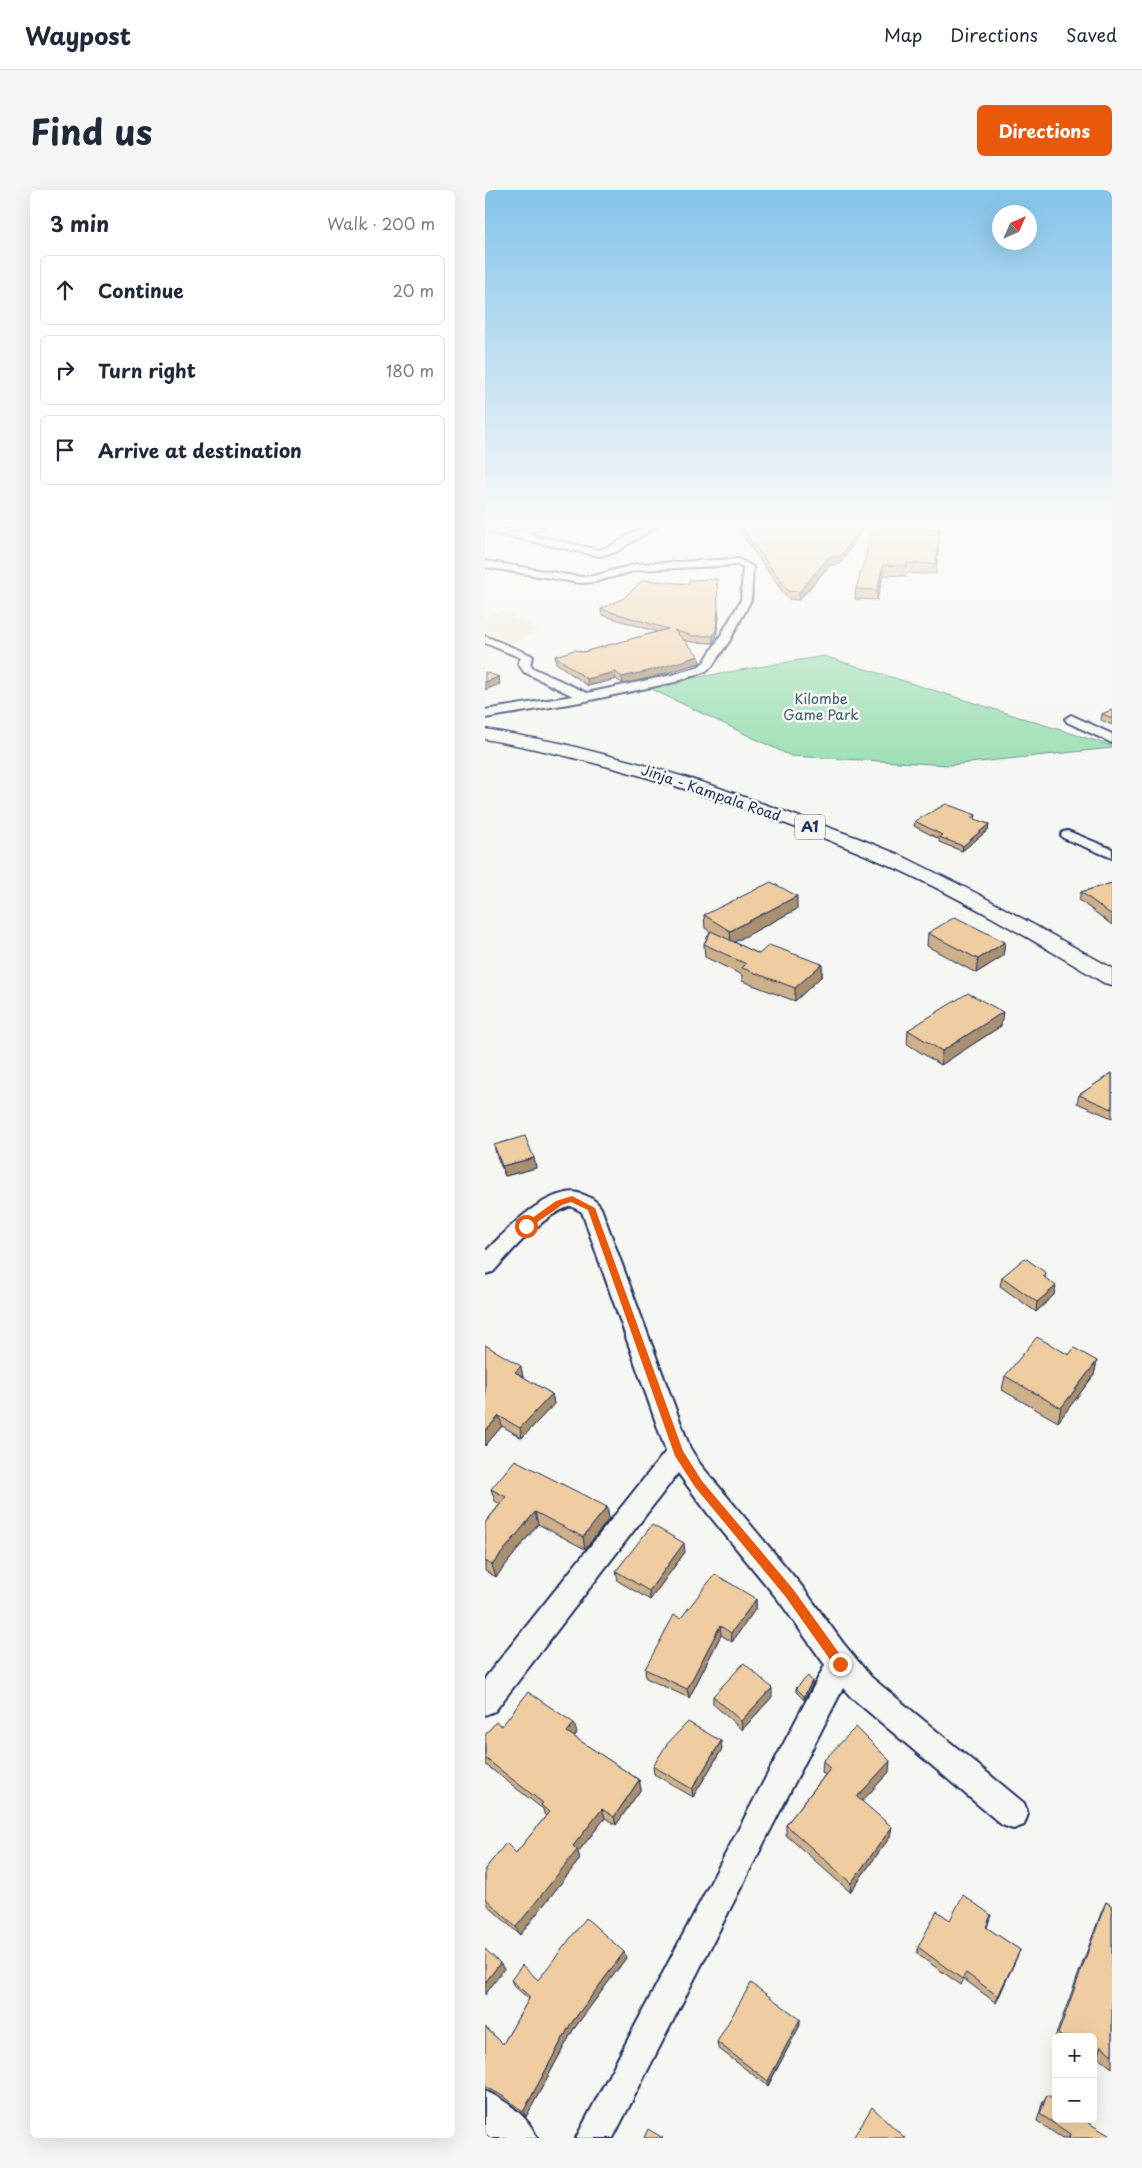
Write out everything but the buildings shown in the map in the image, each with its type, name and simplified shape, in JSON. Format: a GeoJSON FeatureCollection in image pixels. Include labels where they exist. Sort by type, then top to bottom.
{"type":"FeatureCollection","features":[{"type":"Feature","properties":{"kind":"highway","name":"Jinja - Kampala Road"},"geometry":{"type":"LineString","coordinates":[[485,734],[629,765],[838,837],[894,860],[962,894],[1056,944],[1112,978]]}},
{"type":"Feature","properties":{"kind":"street"},"geometry":{"type":"LineString","coordinates":[[485,714],[586,697],[682,676],[702,669],[708,664],[725,640],[739,614]]}},
{"type":"Feature","properties":{"kind":"street"},"geometry":{"type":"LineString","coordinates":[[485,640],[527,657],[524,663],[528,670],[586,697]]}},
{"type":"Feature","properties":{"kind":"street"},"geometry":{"type":"LineString","coordinates":[[1071,719],[1112,739]]}},
{"type":"Feature","properties":{"kind":"street"},"geometry":{"type":"LineString","coordinates":[[1068,835],[1112,854]]}},
{"type":"Feature","properties":{"kind":"street"},"geometry":{"type":"LineString","coordinates":[[485,1266],[526,1226],[559,1203],[572,1199],[591,1208],[679,1453],[699,1484],[789,1592],[840,1664],[861,1687],[1013,1814]]}},
{"type":"Feature","properties":{"kind":"street"},"geometry":{"type":"LineString","coordinates":[[485,1701],[679,1453]]}},
{"type":"Feature","properties":{"kind":"street"},"geometry":{"type":"LineString","coordinates":[[594,2138],[840,1664]]}},
{"type":"Feature","properties":{"kind":"street"},"geometry":{"type":"LineString","coordinates":[[485,2109],[519,2138]]}},
{"type":"Feature","properties":{"kind":"shaded area"},"geometry":{"type":"Polygon","coordinates":[[[494,614],[508,614],[539,630],[508,645],[485,637],[485,617],[494,614]]]}},
{"type":"Feature","properties":{"kind":"green space","name":"Kilombe Game Park"},"geometry":{"type":"Polygon","coordinates":[[[824,656],[1112,746],[1112,748],[950,765],[791,756],[645,686],[824,656]]]}},
{"type":"Feature","properties":{"kind":"route"},"geometry":{"type":"LineString","coordinates":[[526,1226],[559,1203],[572,1199],[591,1208],[679,1453],[699,1484],[731,1525],[789,1592],[840,1664]]}}]}
